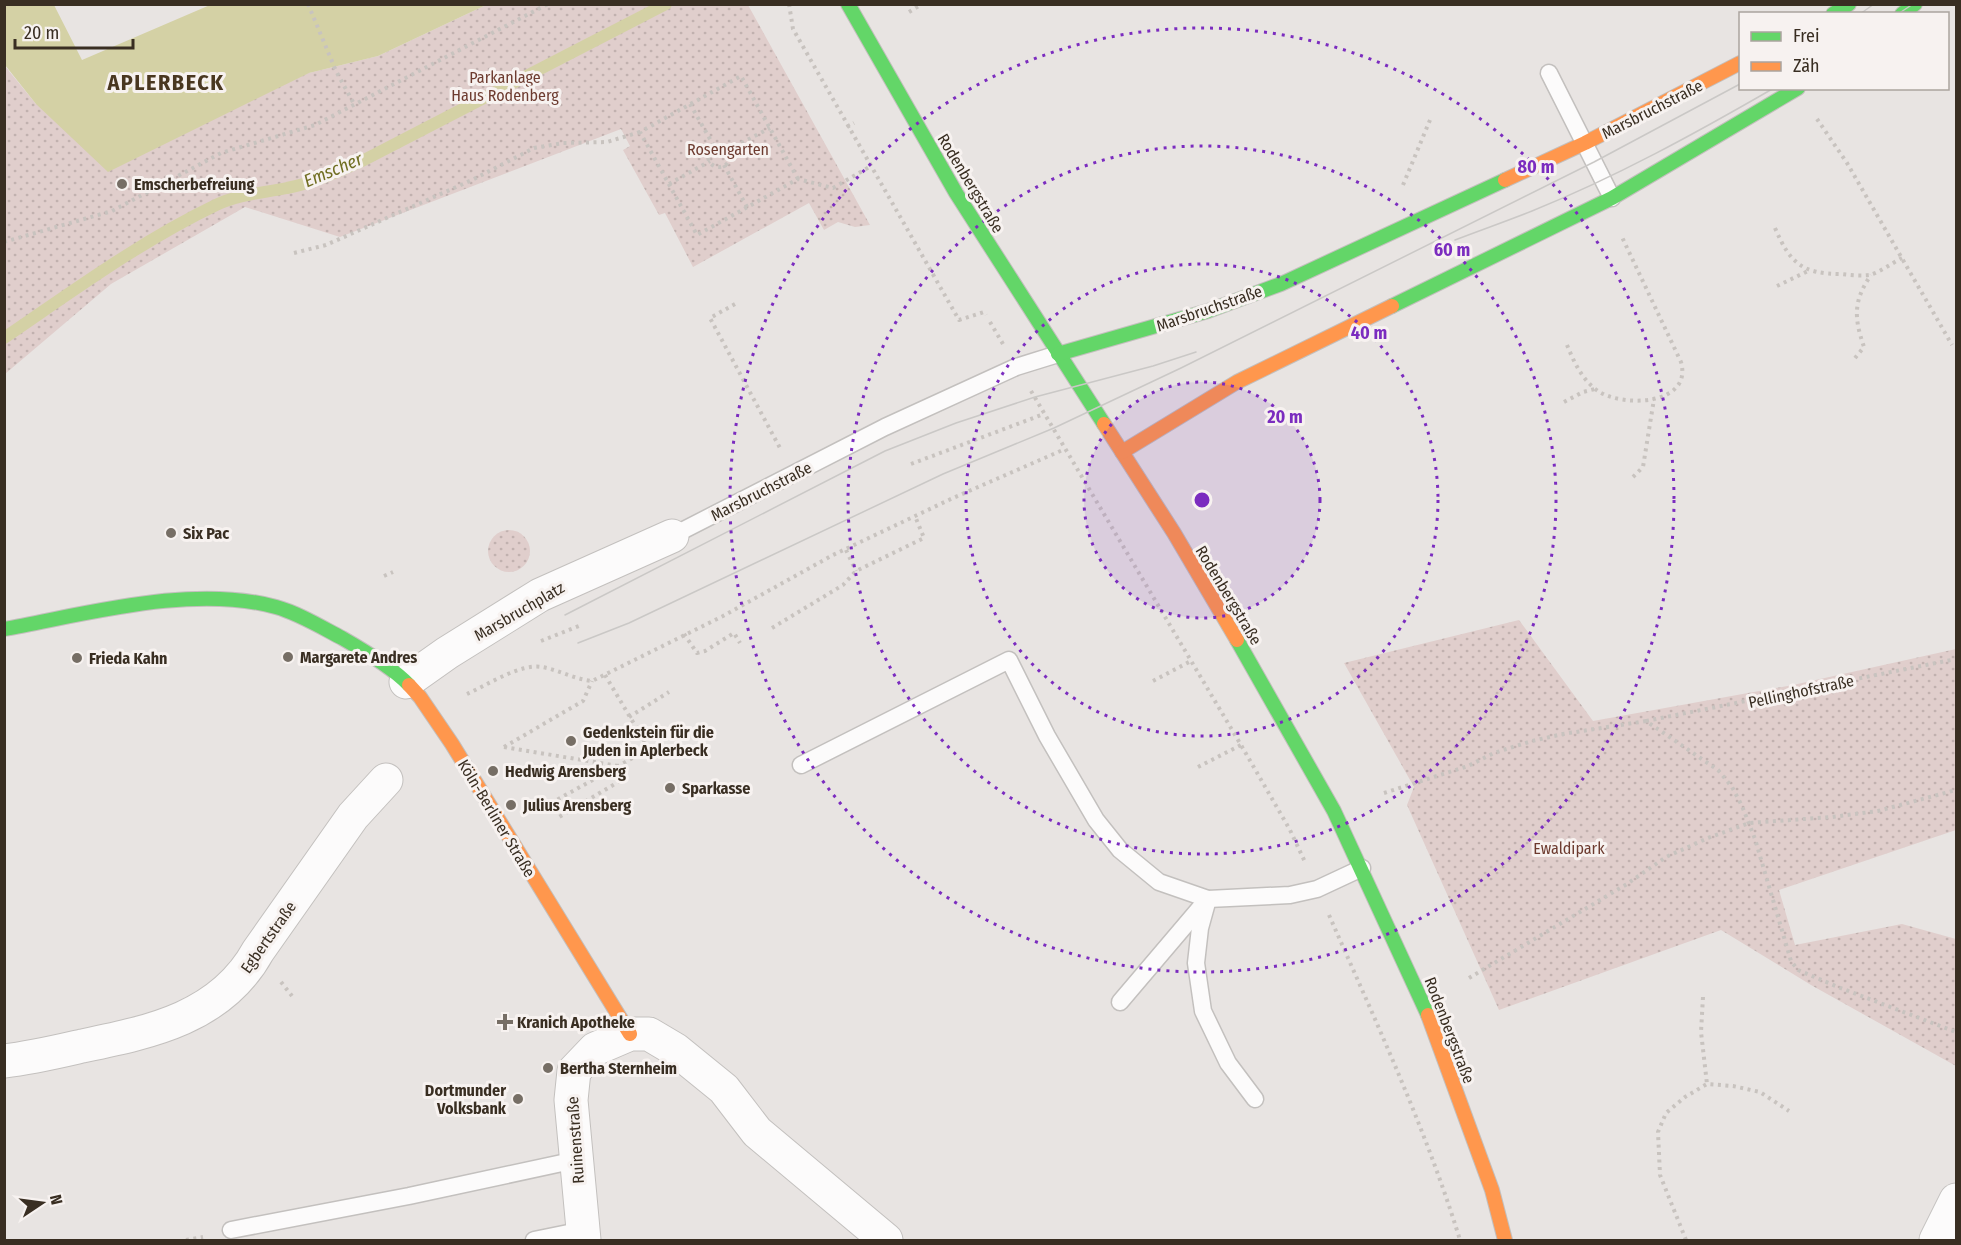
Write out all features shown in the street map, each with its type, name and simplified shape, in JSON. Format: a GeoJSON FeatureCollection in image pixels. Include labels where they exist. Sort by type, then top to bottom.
{"type":"FeatureCollection","features":[{"type":"Feature","properties":{"kind":"street","name":"Rodenbergstraße"},"geometry":{"type":"LineString","coordinates":[[848,4],[956,193],[1174,533],[1255,670],[1334,811],[1424,1003],[1492,1190],[1505,1240]]}},
{"type":"Feature","properties":{"kind":"street"},"geometry":{"type":"LineString","coordinates":[[1836,12],[1849,4]]}},
{"type":"Feature","properties":{"kind":"street","name":"Marsbruchstraße"},"geometry":{"type":"LineString","coordinates":[[1058,354],[1208,311],[1281,284],[1585,143],[1739,64]]}},
{"type":"Feature","properties":{"kind":"street"},"geometry":{"type":"LineString","coordinates":[[1122,452],[1238,382],[1609,200],[1795,90]]}},
{"type":"Feature","properties":{"kind":"street","name":"Marsbruchplatz"},"geometry":{"type":"LineString","coordinates":[[405,682],[540,595],[672,536]]}},
{"type":"Feature","properties":{"kind":"street","name":"Köln-Berliner Straße"},"geometry":{"type":"LineString","coordinates":[[4,629],[152,602],[189,598],[227,599],[276,607],[320,626],[361,649],[405,682],[420,697],[452,744],[630,1034]]}},
{"type":"Feature","properties":{"kind":"street","name":"Egbertstraße"},"geometry":{"type":"LineString","coordinates":[[4,1061],[33,1058],[133,1036],[178,1021],[214,1002],[248,970],[258,951],[353,816],[386,780]]}},
{"type":"Feature","properties":{"kind":"street"},"geometry":{"type":"LineString","coordinates":[[630,1034],[649,1034],[676,1050],[724,1089],[757,1132],[886,1240]]}},
{"type":"Feature","properties":{"kind":"street","name":"Ruinenstraße"},"geometry":{"type":"LineString","coordinates":[[583,1235],[571,1100],[574,1071],[595,1049],[630,1034]]}},
{"type":"Feature","properties":{"kind":"street"},"geometry":{"type":"LineString","coordinates":[[1936,1240],[1956,1200]]}},
{"type":"Feature","properties":{"kind":"lane"},"geometry":{"type":"LineString","coordinates":[[1549,73],[1585,143],[1609,200]]}},
{"type":"Feature","properties":{"kind":"lane","name":"Marsbruchstraße"},"geometry":{"type":"LineString","coordinates":[[672,536],[885,427],[1016,367],[1058,354]]}},
{"type":"Feature","properties":{"kind":"lane"},"geometry":{"type":"LineString","coordinates":[[801,765],[1009,660],[1047,736],[1096,820],[1120,850],[1159,882],[1208,899],[1290,895],[1317,889],[1362,868]]}},
{"type":"Feature","properties":{"kind":"lane"},"geometry":{"type":"LineString","coordinates":[[1120,1002],[1208,899]]}},
{"type":"Feature","properties":{"kind":"lane"},"geometry":{"type":"LineString","coordinates":[[1208,899],[1200,928],[1196,963],[1203,1011],[1228,1063],[1255,1099]]}},
{"type":"Feature","properties":{"kind":"lane"},"geometry":{"type":"LineString","coordinates":[[231,1230],[409,1196],[576,1160]]}},
{"type":"Feature","properties":{"kind":"lane"},"geometry":{"type":"LineString","coordinates":[[534,1240],[583,1235]]}},
{"type":"Feature","properties":{"kind":"path"},"geometry":{"type":"LineString","coordinates":[[308,4],[336,70],[354,104]]}},
{"type":"Feature","properties":{"kind":"path"},"geometry":{"type":"LineString","coordinates":[[4,242],[112,211],[221,153],[315,124],[548,4]]}},
{"type":"Feature","properties":{"kind":"path"},"geometry":{"type":"LineString","coordinates":[[789,4],[793,29],[959,320],[984,312],[1016,367]]}},
{"type":"Feature","properties":{"kind":"path"},"geometry":{"type":"LineString","coordinates":[[909,12],[922,4]]}},
{"type":"Feature","properties":{"kind":"path"},"geometry":{"type":"LineString","coordinates":[[294,253],[326,245],[472,180],[534,148],[563,142],[607,142],[640,132],[741,76],[798,179]]}},
{"type":"Feature","properties":{"kind":"path"},"geometry":{"type":"LineString","coordinates":[[1798,90],[1847,163],[1952,345]]}},
{"type":"Feature","properties":{"kind":"path"},"geometry":{"type":"LineString","coordinates":[[690,104],[714,147]]}},
{"type":"Feature","properties":{"kind":"path"},"geometry":{"type":"LineString","coordinates":[[1403,187],[1430,120]]}},
{"type":"Feature","properties":{"kind":"path"},"geometry":{"type":"LineString","coordinates":[[848,127],[854,123]]}},
{"type":"Feature","properties":{"kind":"path"},"geometry":{"type":"LineString","coordinates":[[728,150],[770,128]]}},
{"type":"Feature","properties":{"kind":"path"},"geometry":{"type":"LineString","coordinates":[[640,132],[697,235],[798,179],[833,188],[871,166]]}},
{"type":"Feature","properties":{"kind":"path"},"geometry":{"type":"LineString","coordinates":[[720,145],[728,150],[730,157],[724,165],[717,166],[710,161],[710,151],[714,147],[720,145]]}},
{"type":"Feature","properties":{"kind":"path"},"geometry":{"type":"LineString","coordinates":[[669,184],[710,161]]}},
{"type":"Feature","properties":{"kind":"path"},"geometry":{"type":"LineString","coordinates":[[724,165],[747,207]]}},
{"type":"Feature","properties":{"kind":"path"},"geometry":{"type":"LineString","coordinates":[[1567,345],[1575,365],[1595,388],[1612,398],[1654,399],[1674,389],[1682,382],[1684,373],[1681,362],[1609,200]]}},
{"type":"Feature","properties":{"kind":"path"},"geometry":{"type":"LineString","coordinates":[[1775,228],[1789,254],[1808,271],[1825,274],[1870,275],[1902,258]]}},
{"type":"Feature","properties":{"kind":"path"},"geometry":{"type":"LineString","coordinates":[[1777,286],[1808,271]]}},
{"type":"Feature","properties":{"kind":"path"},"geometry":{"type":"LineString","coordinates":[[1855,358],[1864,347],[1857,328],[1856,311],[1859,294],[1870,275]]}},
{"type":"Feature","properties":{"kind":"path"},"geometry":{"type":"LineString","coordinates":[[735,304],[710,318],[794,473]]}},
{"type":"Feature","properties":{"kind":"path"},"geometry":{"type":"LineString","coordinates":[[1564,402],[1595,388]]}},
{"type":"Feature","properties":{"kind":"path"},"geometry":{"type":"LineString","coordinates":[[1634,477],[1643,467],[1654,399]]}},
{"type":"Feature","properties":{"kind":"path"},"geometry":{"type":"LineString","coordinates":[[911,464],[1044,414],[1118,535]]}},
{"type":"Feature","properties":{"kind":"path"},"geometry":{"type":"LineString","coordinates":[[467,694],[522,669],[541,667],[592,681],[723,616],[846,549],[1065,449]]}},
{"type":"Feature","properties":{"kind":"path"},"geometry":{"type":"LineString","coordinates":[[772,628],[843,585],[856,571],[924,538],[915,516]]}},
{"type":"Feature","properties":{"kind":"path"},"geometry":{"type":"LineString","coordinates":[[846,549],[856,571]]}},
{"type":"Feature","properties":{"kind":"path"},"geometry":{"type":"LineString","coordinates":[[384,576],[393,572]]}},
{"type":"Feature","properties":{"kind":"path"},"geometry":{"type":"LineString","coordinates":[[684,634],[698,654],[734,633],[740,643]]}},
{"type":"Feature","properties":{"kind":"path","name":"Pellinghofstraße"},"geometry":{"type":"LineString","coordinates":[[1384,793],[1468,766],[1494,753],[1532,741],[1563,734],[1646,722],[1956,659]]}},
{"type":"Feature","properties":{"kind":"path"},"geometry":{"type":"LineString","coordinates":[[1153,681],[1191,662]]}},
{"type":"Feature","properties":{"kind":"path"},"geometry":{"type":"LineString","coordinates":[[551,803],[650,749],[605,675]]}},
{"type":"Feature","properties":{"kind":"path"},"geometry":{"type":"LineString","coordinates":[[592,681],[583,701],[504,747],[618,766]]}},
{"type":"Feature","properties":{"kind":"path"},"geometry":{"type":"LineString","coordinates":[[629,717],[669,692]]}},
{"type":"Feature","properties":{"kind":"path"},"geometry":{"type":"LineString","coordinates":[[1646,722],[1718,770],[1732,788],[1749,824],[1791,961],[1798,970],[1956,1032]]}},
{"type":"Feature","properties":{"kind":"path"},"geometry":{"type":"LineString","coordinates":[[1198,767],[1241,745]]}},
{"type":"Feature","properties":{"kind":"path"},"geometry":{"type":"LineString","coordinates":[[559,817],[625,778],[618,766]]}},
{"type":"Feature","properties":{"kind":"path"},"geometry":{"type":"LineString","coordinates":[[1469,978],[1627,884],[1666,857],[1708,838],[1749,824],[1878,811],[1956,790]]}},
{"type":"Feature","properties":{"kind":"path"},"geometry":{"type":"LineString","coordinates":[[1703,997],[1701,1032],[1707,1084]]}},
{"type":"Feature","properties":{"kind":"path"},"geometry":{"type":"LineString","coordinates":[[1686,1240],[1660,1175],[1658,1132],[1666,1113],[1685,1097],[1707,1084],[1733,1086],[1760,1092],[1789,1111]]}},
{"type":"Feature","properties":{"kind":"green space","name":"Parkanlage Haus Rodenberg"},"geometry":{"type":"Polygon","coordinates":[[[486,5],[748,5],[870,225],[855,227],[838,222],[824,230],[809,203],[693,267],[665,213],[659,215],[623,150],[630,146],[621,129],[340,237],[245,207],[111,284],[5,374],[4,65],[36,104],[309,73],[378,56],[486,5]]]}},
{"type":"Feature","properties":{"kind":"green space"},"geometry":{"type":"Polygon","coordinates":[[[509,530],[524,536],[530,551],[524,566],[509,572],[494,566],[488,551],[494,536],[509,530]]]}},
{"type":"Feature","properties":{"kind":"green space","name":"Ewaldipark"},"geometry":{"type":"Polygon","coordinates":[[[1519,620],[1593,721],[1793,685],[1956,649],[1956,830],[1779,890],[1795,945],[1902,924],[1956,939],[1956,1066],[1811,985],[1721,930],[1499,1010],[1407,805],[1414,787],[1344,663],[1519,620]]]}},
{"type":"Feature","properties":{"kind":"shaded area"},"geometry":{"type":"Polygon","coordinates":[[[4,5],[54,5],[82,60],[210,5],[486,5],[378,56],[309,73],[108,172],[36,104],[5,65],[4,5]]]}},
{"type":"Feature","properties":{"kind":"waterway","name":"Emscher"},"geometry":{"type":"LineString","coordinates":[[4,338],[134,251],[188,219],[225,201],[307,183],[364,160],[666,4]]}},
{"type":"Feature","properties":{"kind":"tram line"},"geometry":{"type":"LineString","coordinates":[[1863,12],[1874,4]]}},
{"type":"Feature","properties":{"kind":"tram line"},"geometry":{"type":"LineString","coordinates":[[1901,12],[1913,4]]}},
{"type":"Feature","properties":{"kind":"tram line"},"geometry":{"type":"LineString","coordinates":[[578,643],[629,623],[943,474],[1054,428],[1181,368],[1594,162],[1739,85]]}},
{"type":"Feature","properties":{"kind":"tram line"},"geometry":{"type":"LineString","coordinates":[[1455,240],[1532,211],[1594,184],[1685,138],[1770,90]]}},
{"type":"Feature","properties":{"kind":"tram line"},"geometry":{"type":"LineString","coordinates":[[565,615],[885,451],[956,423],[1035,397],[1153,366],[1196,352]]}},
{"type":"Feature","properties":{"kind":"traffic: fast"},"geometry":{"type":"LineString","coordinates":[[848,4],[956,193],[1104,424]]}},
{"type":"Feature","properties":{"kind":"traffic: fast"},"geometry":{"type":"LineString","coordinates":[[1836,12],[1849,4]]}},
{"type":"Feature","properties":{"kind":"traffic: fast"},"geometry":{"type":"LineString","coordinates":[[1905,12],[1915,4]]}},
{"type":"Feature","properties":{"kind":"traffic: fast"},"geometry":{"type":"LineString","coordinates":[[1392,306],[1612,198],[1795,90]]}},
{"type":"Feature","properties":{"kind":"traffic: fast"},"geometry":{"type":"LineString","coordinates":[[1058,354],[1208,311],[1281,284],[1505,180]]}},
{"type":"Feature","properties":{"kind":"traffic: fast"},"geometry":{"type":"LineString","coordinates":[[4,629],[140,604],[175,600],[244,601],[276,607],[309,621],[368,653],[409,685]]}},
{"type":"Feature","properties":{"kind":"traffic: fast"},"geometry":{"type":"LineString","coordinates":[[1237,640],[1334,811],[1428,1015]]}},
{"type":"Feature","properties":{"kind":"traffic: slow"},"geometry":{"type":"LineString","coordinates":[[1505,180],[1585,143],[1739,64]]}},
{"type":"Feature","properties":{"kind":"traffic: slow"},"geometry":{"type":"LineString","coordinates":[[1122,452],[1237,382],[1392,306]]}},
{"type":"Feature","properties":{"kind":"traffic: slow"},"geometry":{"type":"LineString","coordinates":[[1104,424],[1174,533],[1237,640]]}},
{"type":"Feature","properties":{"kind":"traffic: slow"},"geometry":{"type":"LineString","coordinates":[[409,685],[420,697],[452,744],[630,1034]]}},
{"type":"Feature","properties":{"kind":"traffic: slow"},"geometry":{"type":"LineString","coordinates":[[1428,1015],[1492,1190],[1505,1240]]}},
{"type":"Feature","properties":{"kind":"place","name":"Emscherbefreiung"},"geometry":{"type":"Point","coordinates":[122,184]}},
{"type":"Feature","properties":{"kind":"place","name":"Six Pac"},"geometry":{"type":"Point","coordinates":[171,533]}},
{"type":"Feature","properties":{"kind":"place","name":"Margarete Andres"},"geometry":{"type":"Point","coordinates":[288,657]}},
{"type":"Feature","properties":{"kind":"place","name":"Frieda Kahn"},"geometry":{"type":"Point","coordinates":[77,658]}},
{"type":"Feature","properties":{"kind":"place","name":"Gedenkstein für die Juden in Aplerbeck"},"geometry":{"type":"Point","coordinates":[571,741]}},
{"type":"Feature","properties":{"kind":"place","name":"Hedwig Arensberg"},"geometry":{"type":"Point","coordinates":[493,771]}},
{"type":"Feature","properties":{"kind":"place","name":"Sparkasse"},"geometry":{"type":"Point","coordinates":[670,788]}},
{"type":"Feature","properties":{"kind":"place","name":"Julius Arensberg"},"geometry":{"type":"Point","coordinates":[511,805]}},
{"type":"Feature","properties":{"kind":"place","name":"Kranich Apotheke"},"geometry":{"type":"Point","coordinates":[505,1022]}},
{"type":"Feature","properties":{"kind":"place","name":"Bertha Sternheim"},"geometry":{"type":"Point","coordinates":[548,1068]}},
{"type":"Feature","properties":{"kind":"place","name":"Dortmunder Volksbank"},"geometry":{"type":"Point","coordinates":[518,1099]}},
{"type":"Feature","properties":{"kind":"district","name":"APLERBECK"},"geometry":{"type":"Point","coordinates":[166,82]}},
{"type":"Feature","properties":{"kind":"park label","name":"Rosengarten"},"geometry":{"type":"Point","coordinates":[728,149]}}]}
